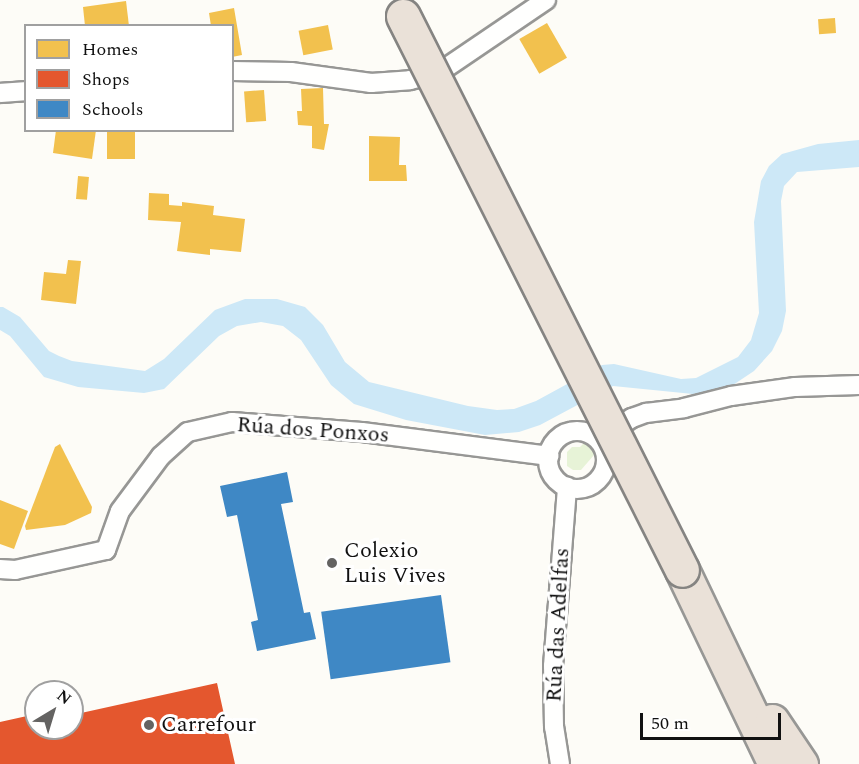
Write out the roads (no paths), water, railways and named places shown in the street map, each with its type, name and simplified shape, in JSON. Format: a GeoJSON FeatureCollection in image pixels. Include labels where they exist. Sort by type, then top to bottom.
{"type":"FeatureCollection","features":[{"type":"Feature","properties":{"kind":"highway"},"geometry":{"type":"LineString","coordinates":[[399,8],[682,570],[775,764]]}},
{"type":"Feature","properties":{"kind":"highway"},"geometry":{"type":"LineString","coordinates":[[711,629],[727,693],[754,764]]}},
{"type":"Feature","properties":{"kind":"highway"},"geometry":{"type":"LineString","coordinates":[[711,629],[801,764]]}},
{"type":"Feature","properties":{"kind":"street"},"geometry":{"type":"LineString","coordinates":[[234,71],[291,72],[371,82],[410,80],[437,74],[546,0]]}},
{"type":"Feature","properties":{"kind":"street"},"geometry":{"type":"LineString","coordinates":[[0,93],[24,91]]}},
{"type":"Feature","properties":{"kind":"street"},"geometry":{"type":"LineString","coordinates":[[599,441],[632,418],[646,413],[684,408],[741,394],[795,387],[859,385]]}},
{"type":"Feature","properties":{"kind":"street","name":"Rúa dos Ponxos"},"geometry":{"type":"LineString","coordinates":[[0,569],[15,570],[106,550],[120,511],[160,456],[188,432],[232,422],[362,432],[549,456]]}},
{"type":"Feature","properties":{"kind":"street"},"geometry":{"type":"LineString","coordinates":[[582,431],[599,441],[606,458],[601,476],[586,488],[567,487],[555,478],[549,456],[557,440],[564,434],[582,431]]}},
{"type":"Feature","properties":{"kind":"street","name":"Rúa das Adelfas"},"geometry":{"type":"LineString","coordinates":[[560,764],[554,727],[553,666],[567,487]]}},
{"type":"Feature","properties":{"kind":"water"},"geometry":{"type":"Polygon","coordinates":[[[859,140],[859,167],[797,172],[784,186],[781,201],[786,311],[782,331],[772,351],[754,371],[727,389],[693,394],[613,386],[540,425],[519,432],[485,435],[406,420],[354,404],[331,385],[301,340],[283,326],[261,322],[237,326],[219,336],[164,389],[144,393],[78,387],[44,377],[10,336],[0,330],[0,307],[3,307],[20,317],[49,351],[59,356],[72,361],[145,371],[164,359],[215,310],[245,299],[277,299],[305,307],[323,325],[345,362],[369,382],[468,406],[497,410],[514,409],[536,401],[602,365],[614,364],[681,379],[696,378],[738,357],[751,340],[759,313],[754,222],[761,181],[769,166],[782,154],[818,144],[859,140]]]}},
{"type":"Feature","properties":{"kind":"place","name":"Colexio Luis Vives"},"geometry":{"type":"Point","coordinates":[332,563]}},
{"type":"Feature","properties":{"kind":"place","name":"Carrefour"},"geometry":{"type":"Point","coordinates":[149,725]}}]}
